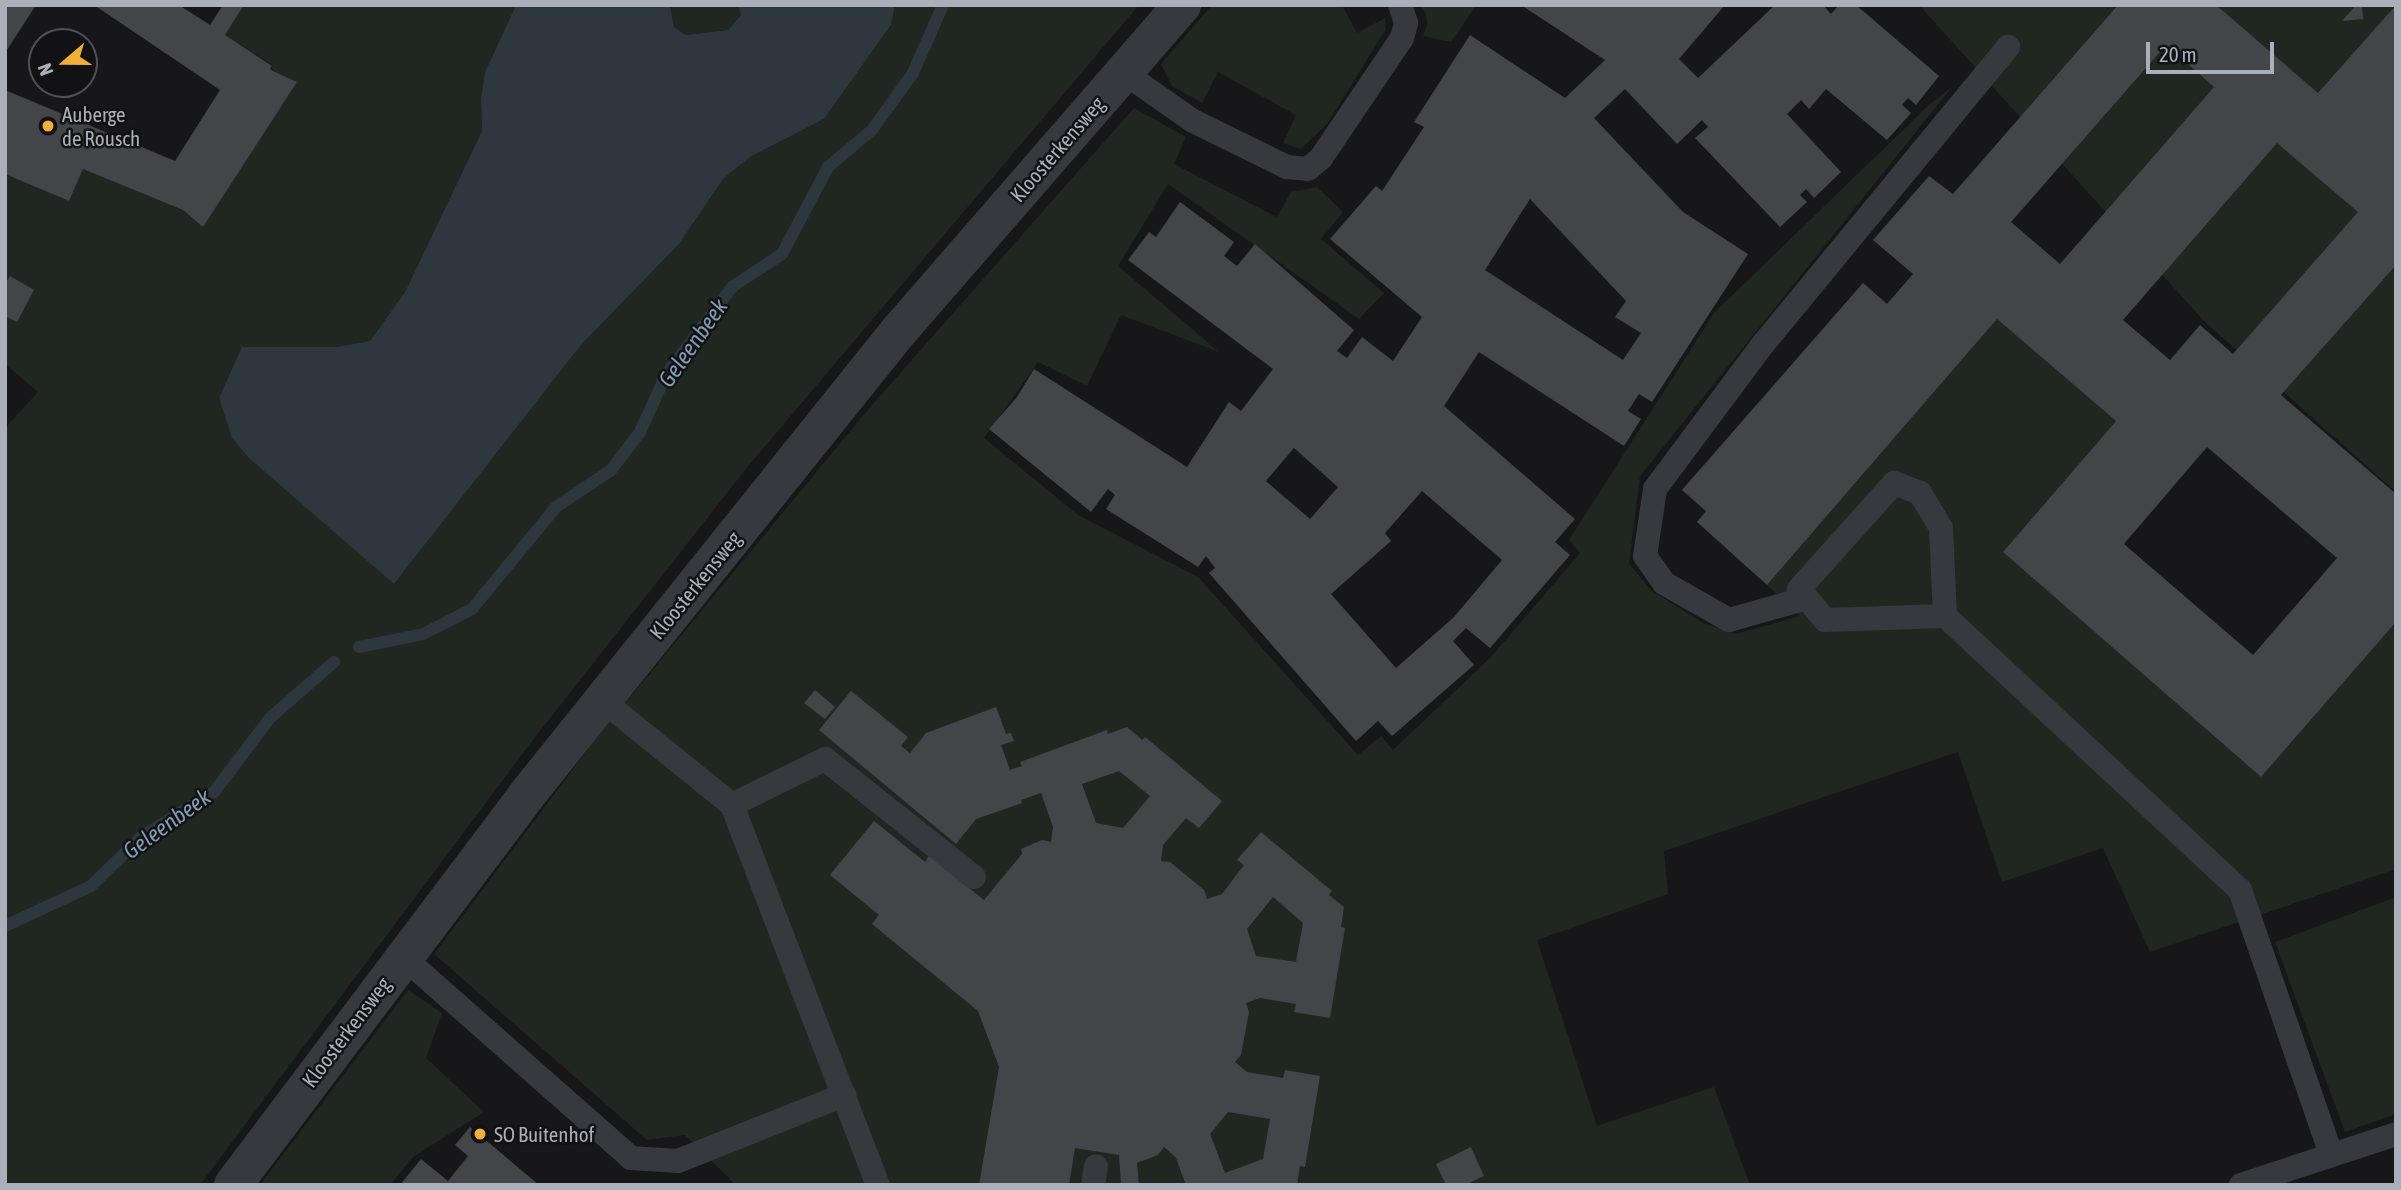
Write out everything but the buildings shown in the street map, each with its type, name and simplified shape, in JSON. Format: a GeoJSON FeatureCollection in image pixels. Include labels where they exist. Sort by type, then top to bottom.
{"type":"FeatureCollection","features":[{"type":"Feature","properties":{"kind":"street","name":"Kloosterkensweg"},"geometry":{"type":"LineString","coordinates":[[233,1185],[402,957],[602,700],[898,332],[1182,5]]}},
{"type":"Feature","properties":{"kind":"lane"},"geometry":{"type":"LineString","coordinates":[[1124,72],[1193,121],[1287,167],[1308,169],[1321,158],[1402,38],[1406,23],[1400,5]]}},
{"type":"Feature","properties":{"kind":"lane"},"geometry":{"type":"LineString","coordinates":[[1807,598],[1729,620],[1664,583],[1645,556],[1655,489],[1764,343],[2008,47]]}},
{"type":"Feature","properties":{"kind":"lane"},"geometry":{"type":"LineString","coordinates":[[1945,616],[1825,620],[1799,589],[1894,484],[1920,493],[1941,528],[1945,616],[2240,890],[2331,1155]]}},
{"type":"Feature","properties":{"kind":"lane"},"geometry":{"type":"LineString","coordinates":[[602,700],[732,805],[878,1185]]}},
{"type":"Feature","properties":{"kind":"lane"},"geometry":{"type":"LineString","coordinates":[[732,805],[825,759],[974,877]]}},
{"type":"Feature","properties":{"kind":"lane"},"geometry":{"type":"LineString","coordinates":[[402,957],[631,1158],[678,1161],[844,1095]]}},
{"type":"Feature","properties":{"kind":"lane"},"geometry":{"type":"LineString","coordinates":[[2241,1185],[2396,1134]]}},
{"type":"Feature","properties":{"kind":"shaded area"},"geometry":{"type":"Polygon","coordinates":[[[244,5],[516,5],[485,72],[481,98],[482,131],[405,292],[370,341],[337,347],[242,347],[394,584],[581,345],[679,244],[723,179],[750,157],[824,119],[891,25],[895,5],[1139,5],[749,465],[529,745],[200,1185],[5,1185],[5,428],[38,392],[5,364],[5,174],[69,201],[83,169],[183,210],[297,82],[273,71],[272,65],[225,35],[244,5]]]}},
{"type":"Feature","properties":{"kind":"shaded area"},"geometry":{"type":"Polygon","coordinates":[[[516,5],[670,5],[674,27],[686,35],[728,30],[741,15],[738,5],[895,5],[891,25],[824,119],[750,157],[723,179],[679,244],[581,345],[394,584],[249,458],[232,438],[219,398],[242,347],[337,347],[370,341],[405,292],[482,131],[481,98],[485,72],[516,5]]]}},
{"type":"Feature","properties":{"kind":"shaded area"},"geometry":{"type":"Polygon","coordinates":[[[670,5],[738,5],[741,15],[728,30],[686,35],[674,27],[670,5]]]}},
{"type":"Feature","properties":{"kind":"shaded area"},"geometry":{"type":"Polygon","coordinates":[[[1212,5],[1342,5],[1357,33],[1385,18],[1386,29],[1327,124],[1301,149],[1283,143],[1296,115],[1218,72],[1202,103],[1172,86],[1161,64],[1212,5]]]}},
{"type":"Feature","properties":{"kind":"shaded area"},"geometry":{"type":"Polygon","coordinates":[[[1420,5],[1476,5],[1451,42],[1423,36],[1427,25],[1426,14],[1420,5]]]}},
{"type":"Feature","properties":{"kind":"shaded area"},"geometry":{"type":"Polygon","coordinates":[[[1919,5],[2396,5],[2396,492],[2204,321],[1919,5]]]}},
{"type":"Feature","properties":{"kind":"shaded area"},"geometry":{"type":"Polygon","coordinates":[[[1952,87],[1640,476],[1629,564],[1652,591],[1703,623],[1736,634],[1800,616],[1767,585],[1997,319],[2116,421],[2003,552],[2261,777],[2396,622],[2396,869],[2150,952],[2103,848],[2002,882],[1958,752],[1664,851],[1668,894],[1537,940],[1597,1126],[1714,1087],[1750,1185],[736,1185],[685,1135],[647,1140],[434,954],[598,736],[866,412],[1134,108],[1186,137],[1174,164],[1277,217],[1291,192],[1317,187],[1343,212],[1321,239],[1384,293],[1359,319],[1168,184],[1118,266],[1219,352],[1121,315],[1087,386],[1038,362],[984,438],[1078,515],[1198,577],[1358,755],[1381,736],[1393,750],[1491,657],[1580,553],[1569,540],[1714,313],[1930,104],[1952,87]]]}},
{"type":"Feature","properties":{"kind":"shaded area"},"geometry":{"type":"Polygon","coordinates":[[[2396,897],[2396,1114],[2345,1132],[2275,942],[2396,897]]]}},
{"type":"Feature","properties":{"kind":"shaded area"},"geometry":{"type":"Polygon","coordinates":[[[408,990],[442,1013],[426,1058],[484,1112],[413,1157],[390,1185],[260,1185],[408,990]]]}},
{"type":"Feature","properties":{"kind":"waterway","name":"Geleenbeek"},"geometry":{"type":"LineString","coordinates":[[359,647],[423,634],[472,609],[556,507],[611,470],[640,432],[666,375],[732,287],[782,254],[828,167],[872,130],[913,73],[943,5]]}},
{"type":"Feature","properties":{"kind":"waterway","name":"Geleenbeek"},"geometry":{"type":"LineString","coordinates":[[5,926],[91,886],[141,837],[214,792],[270,718],[334,662]]}},
{"type":"Feature","properties":{"kind":"place","name":"Auberge de Rousch"},"geometry":{"type":"Point","coordinates":[48,126]}},
{"type":"Feature","properties":{"kind":"place","name":"SO Buitenhof"},"geometry":{"type":"Point","coordinates":[480,1134]}}]}
